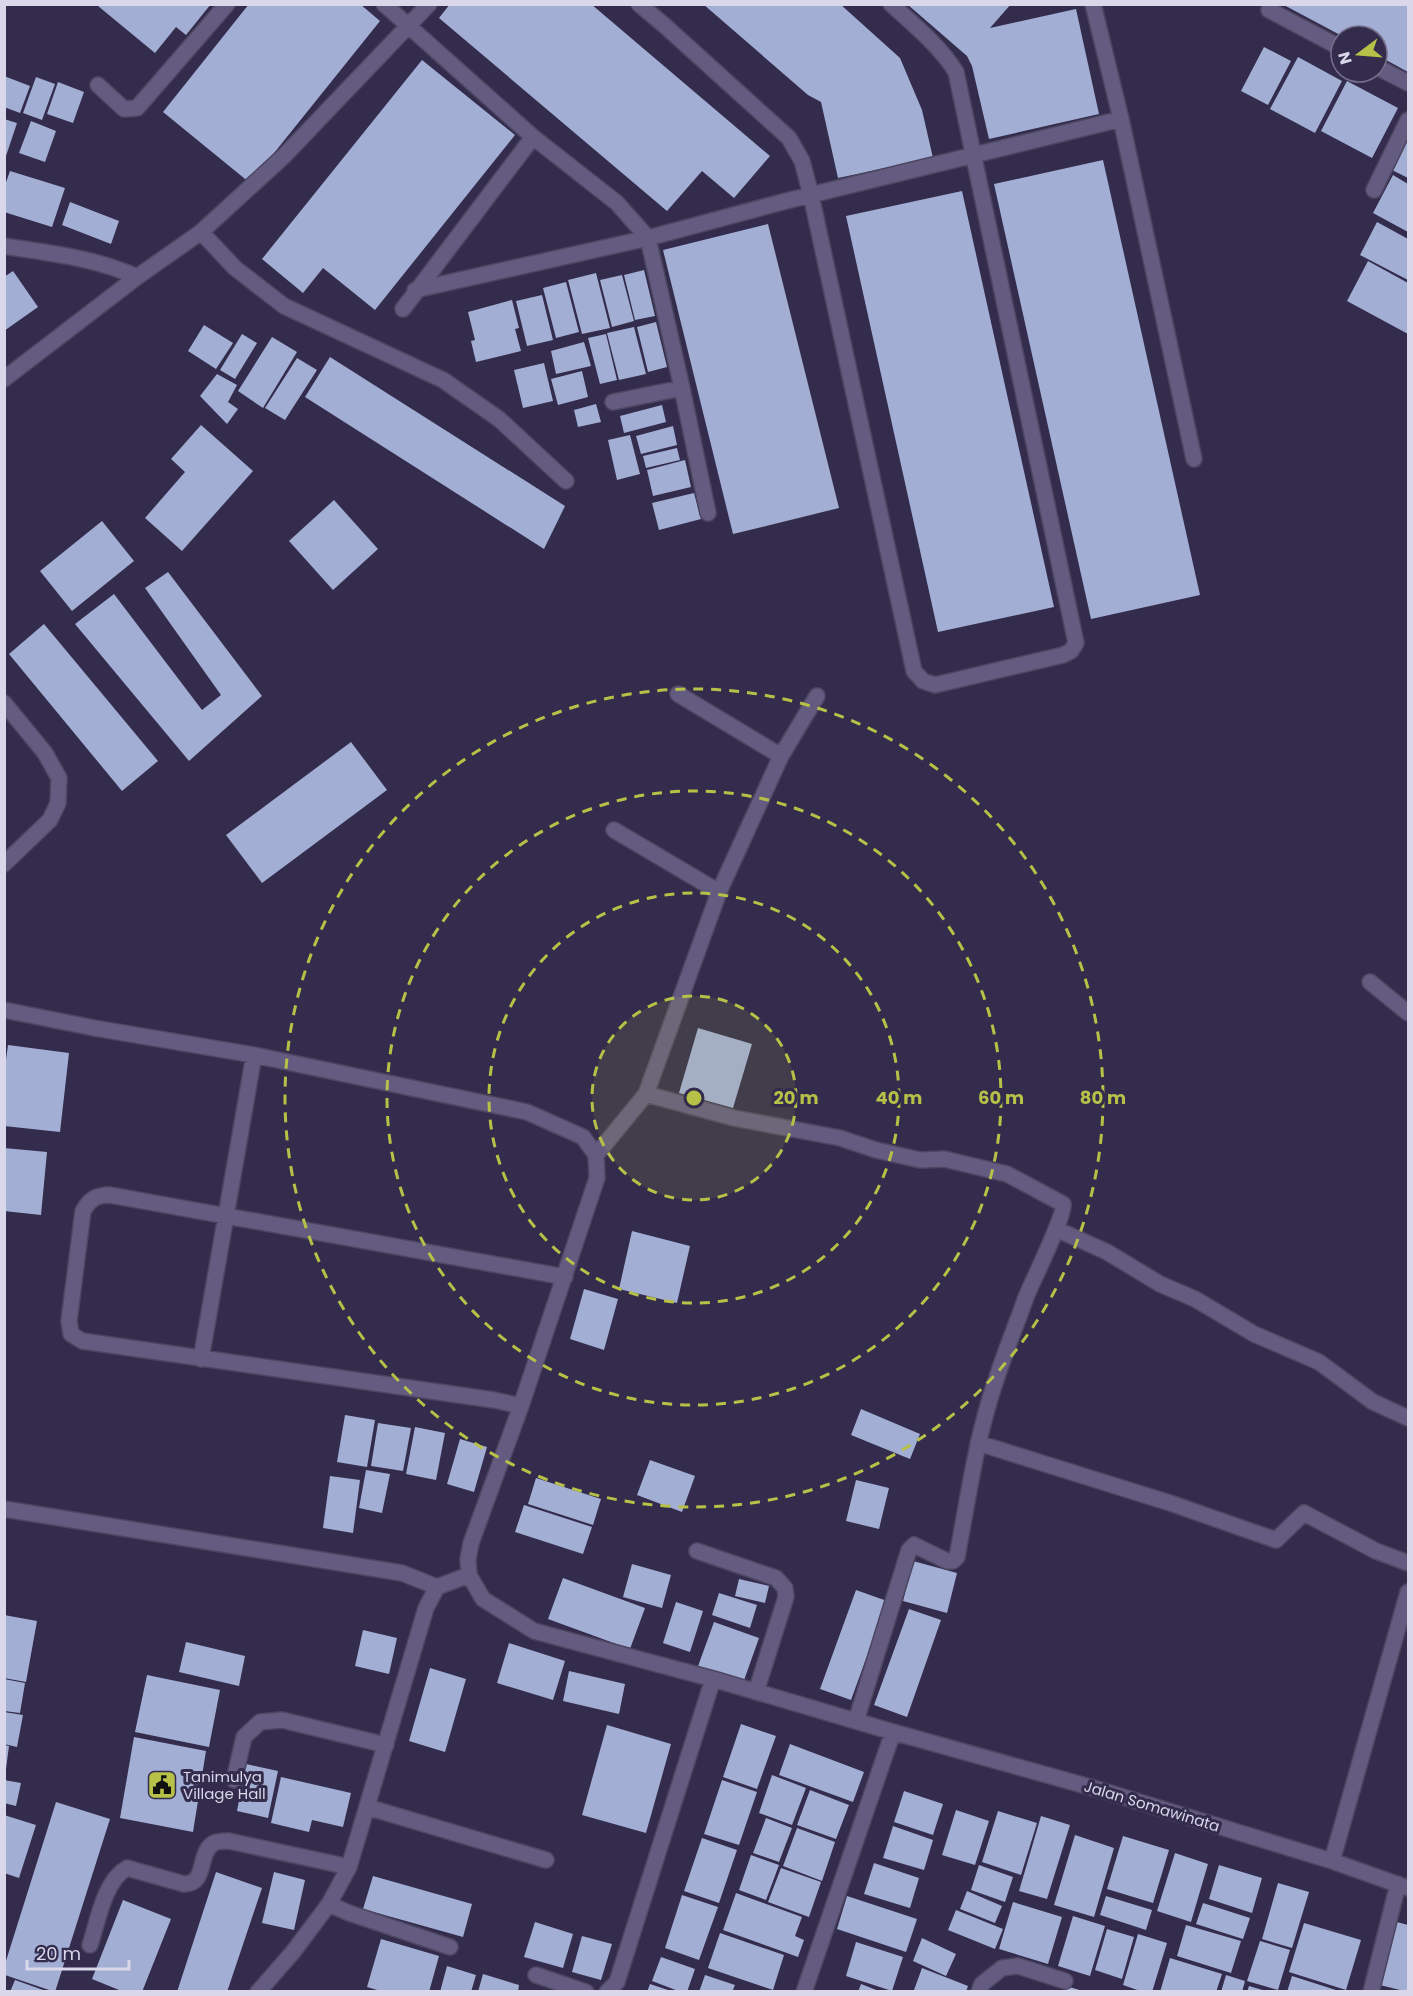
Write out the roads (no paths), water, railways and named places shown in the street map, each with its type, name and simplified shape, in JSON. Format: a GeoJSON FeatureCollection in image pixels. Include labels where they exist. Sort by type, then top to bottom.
{"type":"FeatureCollection","features":[{"type":"Feature","properties":{"kind":"street"},"geometry":{"type":"LineString","coordinates":[[98,85],[124,109],[136,108],[226,4]]}},
{"type":"Feature","properties":{"kind":"street"},"geometry":{"type":"LineString","coordinates":[[384,4],[533,136],[617,203],[648,238],[708,513]]}},
{"type":"Feature","properties":{"kind":"street"},"geometry":{"type":"LineString","coordinates":[[4,379],[137,277],[201,232],[284,156],[429,4]]}},
{"type":"Feature","properties":{"kind":"street"},"geometry":{"type":"LineString","coordinates":[[639,4],[789,138],[802,161],[914,671],[923,681],[935,685],[1051,657],[1071,651],[1076,643],[956,72],[947,57],[933,42],[891,4]]}},
{"type":"Feature","properties":{"kind":"street"},"geometry":{"type":"LineString","coordinates":[[1093,4],[1121,119],[1194,459]]}},
{"type":"Feature","properties":{"kind":"street"},"geometry":{"type":"LineString","coordinates":[[1269,10],[1329,42]]}},
{"type":"Feature","properties":{"kind":"street"},"geometry":{"type":"LineString","coordinates":[[1389,73],[1408,83]]}},
{"type":"Feature","properties":{"kind":"street"},"geometry":{"type":"LineString","coordinates":[[415,290],[648,238],[811,195],[1121,119]]}},
{"type":"Feature","properties":{"kind":"street"},"geometry":{"type":"LineString","coordinates":[[1374,190],[1408,120]]}},
{"type":"Feature","properties":{"kind":"street"},"geometry":{"type":"LineString","coordinates":[[403,309],[415,290],[533,136]]}},
{"type":"Feature","properties":{"kind":"street"},"geometry":{"type":"LineString","coordinates":[[201,232],[235,268],[284,306],[443,380],[499,419],[566,481]]}},
{"type":"Feature","properties":{"kind":"street"},"geometry":{"type":"LineString","coordinates":[[4,246],[65,256],[120,269],[137,277]]}},
{"type":"Feature","properties":{"kind":"street"},"geometry":{"type":"LineString","coordinates":[[613,402],[682,388]]}},
{"type":"Feature","properties":{"kind":"street"},"geometry":{"type":"LineString","coordinates":[[678,694],[781,756]]}},
{"type":"Feature","properties":{"kind":"street"},"geometry":{"type":"LineString","coordinates":[[596,1155],[646,1094],[719,892],[781,756],[817,696]]}},
{"type":"Feature","properties":{"kind":"street"},"geometry":{"type":"LineString","coordinates":[[4,703],[45,753],[59,778],[58,803],[50,820],[4,864]]}},
{"type":"Feature","properties":{"kind":"street"},"geometry":{"type":"LineString","coordinates":[[614,830],[719,892]]}},
{"type":"Feature","properties":{"kind":"street"},"geometry":{"type":"LineString","coordinates":[[1370,982],[1408,1013]]}},
{"type":"Feature","properties":{"kind":"street"},"geometry":{"type":"LineString","coordinates":[[4,1010],[254,1055],[527,1112],[583,1137],[596,1155],[597,1178],[521,1406],[471,1543],[468,1559],[469,1575],[437,1587],[426,1608],[349,1867],[329,1904],[293,1952],[258,1992]]}},
{"type":"Feature","properties":{"kind":"street"},"geometry":{"type":"LineString","coordinates":[[201,1359],[254,1055]]}},
{"type":"Feature","properties":{"kind":"street"},"geometry":{"type":"LineString","coordinates":[[646,1094],[734,1118],[840,1138],[876,1150],[920,1160],[944,1159],[1007,1174],[1062,1203],[1064,1209],[1026,1297],[994,1383],[978,1443],[957,1557],[953,1561],[947,1560],[914,1545],[909,1550],[856,1721]]}},
{"type":"Feature","properties":{"kind":"street"},"geometry":{"type":"LineString","coordinates":[[521,1406],[82,1341],[71,1334],[69,1321],[83,1211],[88,1202],[98,1195],[110,1195],[565,1277]]}},
{"type":"Feature","properties":{"kind":"street"},"geometry":{"type":"LineString","coordinates":[[1056,1229],[1107,1252],[1160,1284],[1195,1299],[1254,1334],[1319,1362],[1373,1402],[1408,1419]]}},
{"type":"Feature","properties":{"kind":"street"},"geometry":{"type":"LineString","coordinates":[[978,1443],[1170,1503],[1276,1540],[1304,1513],[1376,1551],[1408,1563]]}},
{"type":"Feature","properties":{"kind":"street"},"geometry":{"type":"LineString","coordinates":[[4,1509],[402,1573],[437,1587]]}},
{"type":"Feature","properties":{"kind":"street"},"geometry":{"type":"LineString","coordinates":[[697,1551],[776,1578],[785,1588],[786,1597],[756,1692]]}},
{"type":"Feature","properties":{"kind":"street","name":"Jalan Somawinata"},"geometry":{"type":"LineString","coordinates":[[469,1575],[483,1599],[534,1631],[713,1679],[1097,1789],[1332,1861],[1403,1886]]}},
{"type":"Feature","properties":{"kind":"street"},"geometry":{"type":"LineString","coordinates":[[1332,1861],[1408,1592]]}},
{"type":"Feature","properties":{"kind":"street"},"geometry":{"type":"LineString","coordinates":[[607,1992],[617,1982],[713,1679]]}},
{"type":"Feature","properties":{"kind":"street"},"geometry":{"type":"LineString","coordinates":[[234,1780],[244,1737],[260,1722],[282,1720],[386,1745]]}},
{"type":"Feature","properties":{"kind":"street"},"geometry":{"type":"LineString","coordinates":[[804,1992],[893,1732]]}},
{"type":"Feature","properties":{"kind":"street"},"geometry":{"type":"LineString","coordinates":[[367,1807],[546,1860]]}},
{"type":"Feature","properties":{"kind":"street"},"geometry":{"type":"LineString","coordinates":[[90,1945],[110,1885],[119,1873],[127,1868],[191,1884],[197,1878],[208,1848],[215,1842],[229,1841],[349,1867]]}},
{"type":"Feature","properties":{"kind":"street"},"geometry":{"type":"LineString","coordinates":[[1371,1992],[1403,1886]]}},
{"type":"Feature","properties":{"kind":"street"},"geometry":{"type":"LineString","coordinates":[[329,1904],[450,1947]]}},
{"type":"Feature","properties":{"kind":"street"},"geometry":{"type":"LineString","coordinates":[[979,1992],[982,1984],[1002,1968],[1018,1966],[1065,1981]]}},
{"type":"Feature","properties":{"kind":"street"},"geometry":{"type":"LineString","coordinates":[[536,1975],[586,1992]]}},
{"type":"Feature","properties":{"kind":"place","name":"Tanimulya Village Hall"},"geometry":{"type":"Point","coordinates":[162,1785]}}]}
